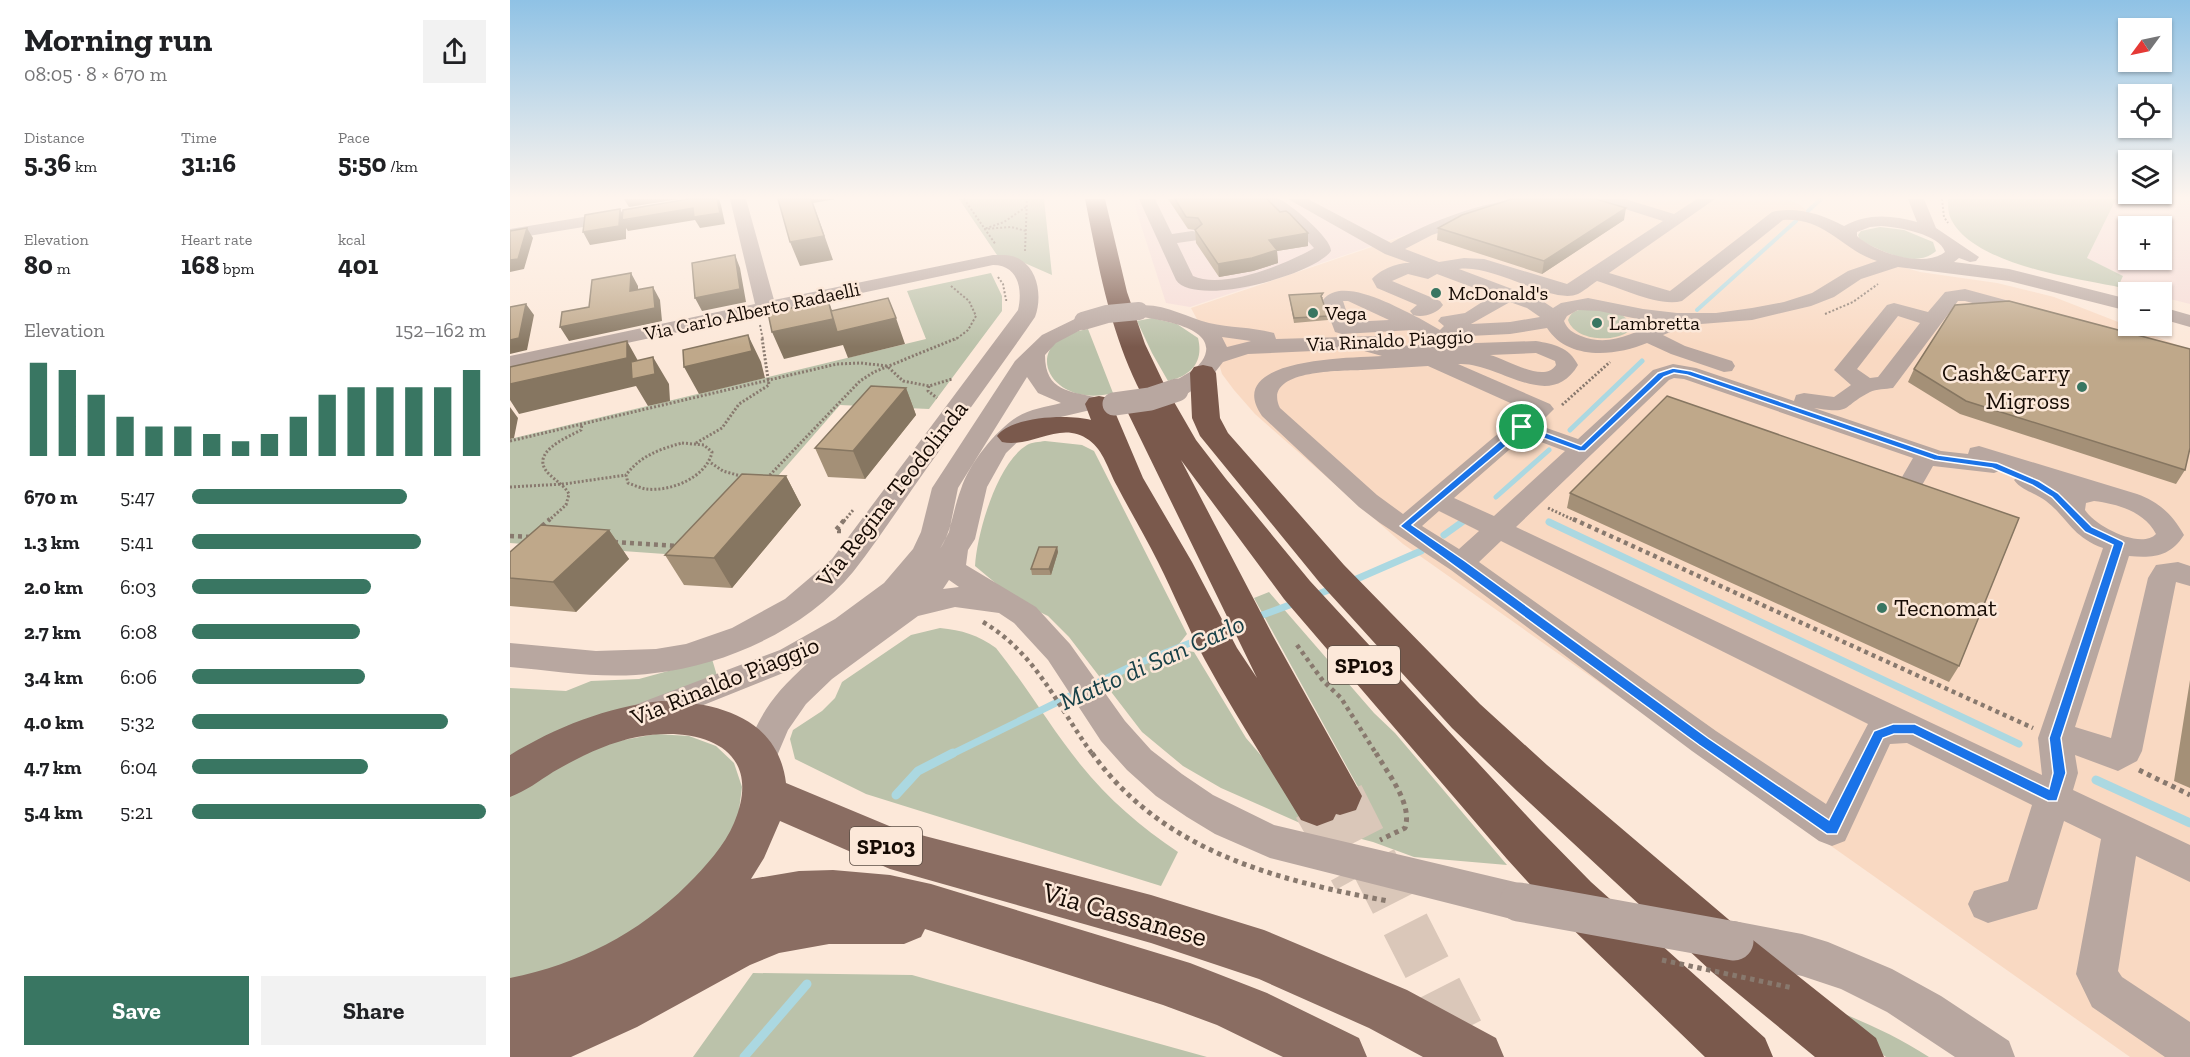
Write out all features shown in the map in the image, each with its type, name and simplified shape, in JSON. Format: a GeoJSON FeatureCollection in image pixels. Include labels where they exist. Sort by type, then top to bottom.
{"type":"FeatureCollection","features":[{"type":"Feature","properties":{"kind":"highway"},"geometry":{"type":"LineString","coordinates":[[1088,248],[1100,309],[1116,358],[1249,626],[1328,801],[1223,657],[1119,457],[1101,403]]}},
{"type":"Feature","properties":{"kind":"highway","name":"SP103"},"geometry":{"type":"LineString","coordinates":[[1106,248],[1115,292],[1132,344],[1148,380],[1183,442],[1297,590],[1523,844],[1574,898],[1746,1057]]}},
{"type":"Feature","properties":{"kind":"highway","name":"SP103"},"geometry":{"type":"LineString","coordinates":[[1198,374],[1206,418],[1215,436],[1332,574],[1412,661],[1532,778],[1730,954],[1857,1057]]}},
{"type":"Feature","properties":{"kind":"highway"},"geometry":{"type":"LineString","coordinates":[[1012,435],[1051,425],[1080,427],[1100,434],[1119,457]]}},
{"type":"Feature","properties":{"kind":"main road"},"geometry":{"type":"LineString","coordinates":[[511,1004],[562,991],[594,979],[671,931],[712,893],[742,853],[758,821],[761,776],[751,747],[741,736],[715,723],[678,718],[620,724],[568,745],[514,774]]}},
{"type":"Feature","properties":{"kind":"main road","name":"Via Cassanese"},"geometry":{"type":"LineString","coordinates":[[761,776],[890,848],[1151,919],[1264,954],[1388,1009],[1477,1057]]}},
{"type":"Feature","properties":{"kind":"main road","name":"Via Cassanese"},"geometry":{"type":"LineString","coordinates":[[671,931],[742,903],[780,895],[820,893],[894,899],[929,906],[1000,930],[1070,948],[1218,999],[1340,1057]]}},
{"type":"Feature","properties":{"kind":"main road"},"geometry":{"type":"LineString","coordinates":[[510,1056],[614,1010],[717,954],[747,941],[804,923],[868,918],[1000,930]]}},
{"type":"Feature","properties":{"kind":"street"},"geometry":{"type":"LineString","coordinates":[[751,248],[766,305]]}},
{"type":"Feature","properties":{"kind":"street"},"geometry":{"type":"LineString","coordinates":[[1169,248],[1188,283],[1200,287],[1215,287],[1284,269],[1322,251],[1323,248]]}},
{"type":"Feature","properties":{"kind":"street","name":"Via Rinaldo Piaggio"},"geometry":{"type":"LineString","coordinates":[[620,724],[791,658],[833,636],[894,590],[911,572],[935,532],[945,488],[1013,381],[1035,351],[1056,333],[1083,321],[1116,313],[1139,311],[1174,315],[1203,328],[1272,337],[1430,322],[1510,328],[1555,320],[1595,274],[1634,248]]}},
{"type":"Feature","properties":{"kind":"street"},"geometry":{"type":"LineString","coordinates":[[1595,274],[1664,297],[1675,297],[1737,248]]}},
{"type":"Feature","properties":{"kind":"street"},"geometry":{"type":"LineString","coordinates":[[1850,278],[1852,248]]}},
{"type":"Feature","properties":{"kind":"street"},"geometry":{"type":"LineString","coordinates":[[1863,248],[1872,254],[1897,261],[1929,263],[2009,275],[2118,302]]}},
{"type":"Feature","properties":{"kind":"street"},"geometry":{"type":"LineString","coordinates":[[1929,263],[1951,258],[1954,253],[1953,248]]}},
{"type":"Feature","properties":{"kind":"street"},"geometry":{"type":"LineString","coordinates":[[1954,248],[2009,275]]}},
{"type":"Feature","properties":{"kind":"street"},"geometry":{"type":"LineString","coordinates":[[1394,249],[1540,300],[1576,297],[1629,312],[1686,319],[1799,305],[1830,292],[1850,278],[1897,261]]}},
{"type":"Feature","properties":{"kind":"street"},"geometry":{"type":"LineString","coordinates":[[1394,249],[1356,283],[1430,322]]}},
{"type":"Feature","properties":{"kind":"street"},"geometry":{"type":"LineString","coordinates":[[1394,249],[1502,298]]}},
{"type":"Feature","properties":{"kind":"street","name":"Via Carlo Alberto Radaelli"},"geometry":{"type":"LineString","coordinates":[[510,362],[816,293],[997,266]]}},
{"type":"Feature","properties":{"kind":"street","name":"Via Regina Teodolinda"},"geometry":{"type":"LineString","coordinates":[[510,655],[622,664],[673,658],[707,650],[744,636],[808,600],[842,567],[1025,317],[1031,303],[1030,294],[997,266]]}},
{"type":"Feature","properties":{"kind":"street"},"geometry":{"type":"LineString","coordinates":[[1430,322],[1433,305],[1384,284],[1381,279],[1406,268],[1419,270],[1495,298],[1534,304],[1555,320],[1557,329],[1568,338]]}},
{"type":"Feature","properties":{"kind":"street"},"geometry":{"type":"LineString","coordinates":[[1342,328],[1333,300],[1343,295],[1430,322]]}},
{"type":"Feature","properties":{"kind":"street"},"geometry":{"type":"LineString","coordinates":[[1804,400],[1838,405],[1865,385],[1886,383],[1952,296],[1965,295],[2045,316]]}},
{"type":"Feature","properties":{"kind":"street"},"geometry":{"type":"LineString","coordinates":[[1272,337],[1282,331],[1470,318],[1502,298]]}},
{"type":"Feature","properties":{"kind":"street"},"geometry":{"type":"LineString","coordinates":[[1865,385],[1845,370],[1894,309],[1932,320]]}},
{"type":"Feature","properties":{"kind":"street"},"geometry":{"type":"LineString","coordinates":[[1629,312],[1642,323],[1645,334],[1678,350],[2137,503],[2150,510],[2178,538],[2149,548],[2119,543],[2088,529],[2055,495],[1994,465],[1804,400]]}},
{"type":"Feature","properties":{"kind":"street"},"geometry":{"type":"LineString","coordinates":[[2172,316],[2190,321]]}},
{"type":"Feature","properties":{"kind":"street"},"geometry":{"type":"LineString","coordinates":[[1618,352],[1645,334],[1686,319]]}},
{"type":"Feature","properties":{"kind":"street"},"geometry":{"type":"LineString","coordinates":[[1198,374],[1214,342],[1203,328]]}},
{"type":"Feature","properties":{"kind":"street","name":"Via Rinaldo Piaggio"},"geometry":{"type":"LineString","coordinates":[[761,776],[773,724],[794,695],[821,670],[909,607],[934,581],[954,551],[965,529],[970,501],[979,476],[996,449],[1024,423],[1040,415],[1101,403],[1150,399],[1245,348],[1532,333],[1568,338],[1618,352],[1645,348],[1663,352],[1804,400]]}},
{"type":"Feature","properties":{"kind":"street"},"geometry":{"type":"LineString","coordinates":[[1359,343],[1391,352],[1536,347],[1558,353],[1564,358],[1568,365],[1559,376],[1541,379],[1522,376],[1479,358],[1456,357],[1300,368],[1276,379],[1264,395],[1270,411],[1368,501],[1461,563],[1704,741],[1832,830],[1878,734],[1893,729],[1915,729]]}},
{"type":"Feature","properties":{"kind":"street"},"geometry":{"type":"LineString","coordinates":[[1035,351],[1035,373],[1046,388],[1065,397],[1101,403]]}},
{"type":"Feature","properties":{"kind":"street"},"geometry":{"type":"LineString","coordinates":[[1405,526],[1527,429],[1542,409],[1430,359]]}},
{"type":"Feature","properties":{"kind":"street"},"geometry":{"type":"LineString","coordinates":[[1461,563],[1582,449],[1652,396],[1661,375],[1673,371],[1688,373],[1937,458],[1994,465]]}},
{"type":"Feature","properties":{"kind":"street"},"geometry":{"type":"LineString","coordinates":[[1527,429],[1582,449]]}},
{"type":"Feature","properties":{"kind":"street"},"geometry":{"type":"LineString","coordinates":[[1863,472],[1908,488],[1924,460],[1937,458]]}},
{"type":"Feature","properties":{"kind":"street"},"geometry":{"type":"LineString","coordinates":[[2071,512],[2070,504],[2074,498],[2094,493],[2108,494]]}},
{"type":"Feature","properties":{"kind":"street"},"geometry":{"type":"LineString","coordinates":[[1444,495],[1499,527],[2190,864]]}},
{"type":"Feature","properties":{"kind":"street"},"geometry":{"type":"LineString","coordinates":[[1988,904],[2023,896],[2060,773],[2055,738],[2119,543]]}},
{"type":"Feature","properties":{"kind":"street"},"geometry":{"type":"LineString","coordinates":[[954,551],[951,563],[955,571],[1025,615],[1041,631],[1061,682],[1083,713],[1169,785],[1228,822],[1270,841],[1519,902],[1804,956],[1880,986],[1957,1031],[1993,1057]]}},
{"type":"Feature","properties":{"kind":"street"},"geometry":{"type":"LineString","coordinates":[[2055,738],[2082,742],[2118,756],[2125,752],[2162,578],[2166,572],[2178,572],[2190,576]]}},
{"type":"Feature","properties":{"kind":"street"},"geometry":{"type":"LineString","coordinates":[[909,607],[955,597],[983,599],[1009,606]]}},
{"type":"Feature","properties":{"kind":"street"},"geometry":{"type":"LineString","coordinates":[[2121,831],[2097,974],[2108,992],[2190,1048]]}},
{"type":"Feature","properties":{"kind":"street"},"geometry":{"type":"LineString","coordinates":[[1218,999],[1262,1039],[1296,1057]]}},
{"type":"Feature","properties":{"kind":"path"},"geometry":{"type":"LineString","coordinates":[[998,248],[1000,251],[997,266],[1006,300],[1012,299]]}},
{"type":"Feature","properties":{"kind":"path"},"geometry":{"type":"LineString","coordinates":[[997,266],[1024,262],[1025,248]]}},
{"type":"Feature","properties":{"kind":"path"},"geometry":{"type":"LineString","coordinates":[[942,284],[954,281]]}},
{"type":"Feature","properties":{"kind":"path"},"geometry":{"type":"LineString","coordinates":[[758,478],[766,479],[861,380],[887,366],[936,349],[967,332],[975,321],[976,311],[973,305],[951,286]]}},
{"type":"Feature","properties":{"kind":"path"},"geometry":{"type":"LineString","coordinates":[[696,443],[722,428],[739,404],[747,397],[769,386],[766,305]]}},
{"type":"Feature","properties":{"kind":"path"},"geometry":{"type":"LineString","coordinates":[[1527,429],[1618,352]]}},
{"type":"Feature","properties":{"kind":"path"},"geometry":{"type":"LineString","coordinates":[[510,441],[837,364],[861,363],[887,366],[903,381],[929,386],[952,379]]}},
{"type":"Feature","properties":{"kind":"path"},"geometry":{"type":"LineString","coordinates":[[929,386],[928,391],[937,398]]}},
{"type":"Feature","properties":{"kind":"path"},"geometry":{"type":"LineString","coordinates":[[522,544],[566,505],[569,494],[564,484],[546,472],[542,464],[543,455],[552,446],[581,430],[582,424]]}},
{"type":"Feature","properties":{"kind":"path"},"geometry":{"type":"LineString","coordinates":[[510,486],[564,484],[626,475],[635,463],[667,446],[696,443],[706,445],[713,450],[714,456],[711,463],[691,479],[661,489],[635,488],[628,483],[626,475]]}},
{"type":"Feature","properties":{"kind":"path"},"geometry":{"type":"LineString","coordinates":[[711,463],[723,471],[749,477]]}},
{"type":"Feature","properties":{"kind":"path"},"geometry":{"type":"LineString","coordinates":[[1529,500],[2055,738]]}},
{"type":"Feature","properties":{"kind":"path"},"geometry":{"type":"LineString","coordinates":[[510,536],[541,538]]}},
{"type":"Feature","properties":{"kind":"path"},"geometry":{"type":"LineString","coordinates":[[610,542],[690,546]]}},
{"type":"Feature","properties":{"kind":"path"},"geometry":{"type":"LineString","coordinates":[[978,620],[1003,633],[1033,667],[1061,682],[1083,713]]}},
{"type":"Feature","properties":{"kind":"path"},"geometry":{"type":"LineString","coordinates":[[1297,645],[1323,681],[1341,698],[1398,789],[1406,807],[1408,819],[1405,828],[1373,842]]}},
{"type":"Feature","properties":{"kind":"path"},"geometry":{"type":"LineString","coordinates":[[2118,756],[2144,774],[2190,795]]}},
{"type":"Feature","properties":{"kind":"path"},"geometry":{"type":"LineString","coordinates":[[1657,959],[1804,991]]}},
{"type":"Feature","properties":{"kind":"shaded area"},"geometry":{"type":"Polygon","coordinates":[[[1148,248],[1365,248],[1190,307],[1166,303],[1148,248]]]}},
{"type":"Feature","properties":{"kind":"shaded area"},"geometry":{"type":"Polygon","coordinates":[[[1368,248],[1856,248],[1872,258],[1920,272],[1997,283],[2054,297],[2118,322],[2118,336],[2154,336],[2190,350],[2190,1057],[2130,1057],[1403,544],[1255,414],[1222,374],[1217,357],[1191,308],[1368,248]]]}},
{"type":"Feature","properties":{"kind":"shaded area"},"geometry":{"type":"Polygon","coordinates":[[[2092,248],[2118,248],[2118,270],[2172,270],[2172,248],[2190,248],[2190,304],[2172,300],[2172,282],[2120,282],[2123,276],[2087,258],[2092,248]]]}},
{"type":"Feature","properties":{"kind":"green space"},"geometry":{"type":"Polygon","coordinates":[[[992,248],[1049,248],[1052,275],[1013,258],[997,255],[992,248]]]}},
{"type":"Feature","properties":{"kind":"green space"},"geometry":{"type":"Polygon","coordinates":[[[1877,248],[1935,248],[1936,251],[1918,259],[1908,259],[1877,248]]]}},
{"type":"Feature","properties":{"kind":"green space"},"geometry":{"type":"Polygon","coordinates":[[[1983,248],[2092,248],[2087,258],[2123,276],[2118,282],[2118,287],[2025,266],[1983,248]]]}},
{"type":"Feature","properties":{"kind":"green space"},"geometry":{"type":"Polygon","coordinates":[[[991,273],[1002,296],[1002,311],[929,409],[840,405],[707,557],[510,543],[510,439],[926,339],[907,291],[991,273]]]}},
{"type":"Feature","properties":{"kind":"green space"},"geometry":{"type":"Polygon","coordinates":[[[1590,308],[1621,314],[1630,322],[1629,331],[1622,335],[1605,338],[1586,336],[1578,332],[1572,327],[1568,320],[1569,317],[1577,311],[1590,308]]]}},
{"type":"Feature","properties":{"kind":"green space"},"geometry":{"type":"Polygon","coordinates":[[[1152,318],[1177,324],[1198,338],[1197,361],[1194,367],[1183,376],[1168,381],[1152,353],[1137,321],[1152,318]]]}},
{"type":"Feature","properties":{"kind":"green space"},"geometry":{"type":"Polygon","coordinates":[[[1088,329],[1113,393],[1090,396],[1072,392],[1058,383],[1049,372],[1047,359],[1052,346],[1066,336],[1088,329]]]}},
{"type":"Feature","properties":{"kind":"green space"},"geometry":{"type":"Polygon","coordinates":[[[1045,441],[1082,445],[1094,451],[1187,634],[1175,649],[1194,652],[1246,738],[1308,810],[1358,787],[1254,598],[1269,592],[1374,713],[1395,733],[1507,865],[1414,857],[1373,842],[1300,823],[1221,788],[1183,766],[1142,732],[1069,637],[1048,616],[1017,601],[975,566],[984,518],[1006,467],[1027,445],[1045,441]]]}},
{"type":"Feature","properties":{"kind":"green space"},"geometry":{"type":"Polygon","coordinates":[[[940,628],[970,634],[996,648],[1091,777],[1126,812],[1178,852],[1161,886],[866,794],[795,759],[790,739],[793,730],[822,711],[835,698],[842,682],[911,635],[940,628]]]}},
{"type":"Feature","properties":{"kind":"green space"},"geometry":{"type":"Polygon","coordinates":[[[712,659],[718,679],[543,739],[510,755],[510,688],[566,691],[591,681],[639,679],[712,659]]]}},
{"type":"Feature","properties":{"kind":"green space"},"geometry":{"type":"Polygon","coordinates":[[[656,734],[689,736],[716,746],[734,763],[742,787],[738,818],[722,852],[694,888],[610,951],[510,981],[510,795],[577,755],[618,741],[656,734]]]}},
{"type":"Feature","properties":{"kind":"green space"},"geometry":{"type":"Polygon","coordinates":[[[753,973],[912,975],[1207,1057],[693,1057],[753,973]]]}},
{"type":"Feature","properties":{"kind":"green space"},"geometry":{"type":"Polygon","coordinates":[[[1812,1001],[1887,1033],[1929,1057],[1886,1057],[1812,1001]]]}},
{"type":"Feature","properties":{"kind":"building"},"geometry":{"type":"Polygon","coordinates":[[[510,248],[521,248],[518,259],[510,260],[510,248]]]}},
{"type":"Feature","properties":{"kind":"building"},"geometry":{"type":"Polygon","coordinates":[[[1207,248],[1277,250],[1252,258],[1218,264],[1207,248]]]}},
{"type":"Feature","properties":{"kind":"building"},"geometry":{"type":"Polygon","coordinates":[[[1503,248],[1564,248],[1544,261],[1503,248]]]}},
{"type":"Feature","properties":{"kind":"building"},"geometry":{"type":"Polygon","coordinates":[[[735,255],[740,289],[695,298],[692,263],[735,255]]]}},
{"type":"Feature","properties":{"kind":"building"},"geometry":{"type":"Polygon","coordinates":[[[631,273],[630,291],[653,287],[655,308],[560,327],[562,312],[589,307],[592,280],[631,273]]]}},
{"type":"Feature","properties":{"kind":"building"},"geometry":{"type":"Polygon","coordinates":[[[1323,293],[1321,296],[1328,316],[1294,318],[1289,295],[1323,293]]]}},
{"type":"Feature","properties":{"kind":"building"},"geometry":{"type":"Polygon","coordinates":[[[888,298],[896,318],[837,332],[831,311],[888,298]]]}},
{"type":"Feature","properties":{"kind":"building"},"geometry":{"type":"Polygon","coordinates":[[[828,300],[833,319],[772,332],[768,313],[828,300]]]}},
{"type":"Feature","properties":{"kind":"building","name":"Cash&Carry Migross"},"geometry":{"type":"Polygon","coordinates":[[[2009,301],[2118,330],[2118,336],[2141,336],[2190,349],[2190,448],[2185,470],[1966,401],[1914,369],[1955,305],[2009,301]]]}},
{"type":"Feature","properties":{"kind":"building"},"geometry":{"type":"Polygon","coordinates":[[[526,304],[519,338],[510,340],[510,307],[526,304]]]}},
{"type":"Feature","properties":{"kind":"building"},"geometry":{"type":"Polygon","coordinates":[[[748,335],[752,351],[684,367],[683,350],[748,335]]]}},
{"type":"Feature","properties":{"kind":"building"},"geometry":{"type":"Polygon","coordinates":[[[627,341],[627,358],[510,384],[510,367],[627,341]]]}},
{"type":"Feature","properties":{"kind":"building"},"geometry":{"type":"Polygon","coordinates":[[[653,357],[655,374],[632,379],[631,362],[653,357]]]}},
{"type":"Feature","properties":{"kind":"building"},"geometry":{"type":"Polygon","coordinates":[[[871,386],[906,388],[853,451],[815,448],[871,386]]]}},
{"type":"Feature","properties":{"kind":"building","name":"Tecnomat"},"geometry":{"type":"Polygon","coordinates":[[[1667,396],[2019,518],[1959,666],[1570,493],[1667,396]]]}},
{"type":"Feature","properties":{"kind":"building"},"geometry":{"type":"Polygon","coordinates":[[[742,474],[786,476],[714,558],[665,555],[742,474]]]}},
{"type":"Feature","properties":{"kind":"building"},"geometry":{"type":"Polygon","coordinates":[[[541,525],[609,530],[553,582],[510,578],[510,552],[541,525]]]}},
{"type":"Feature","properties":{"kind":"building"},"geometry":{"type":"Polygon","coordinates":[[[1039,547],[1057,547],[1049,569],[1031,569],[1039,547]]]}},
{"type":"Feature","properties":{"kind":"waterway","name":"Matto di San Carlo"},"geometry":{"type":"LineString","coordinates":[[1697,310],[1766,248]]}},
{"type":"Feature","properties":{"kind":"waterway","name":"Matto di San Carlo"},"geometry":{"type":"LineString","coordinates":[[1570,430],[1642,361]]}},
{"type":"Feature","properties":{"kind":"waterway","name":"Matto di San Carlo"},"geometry":{"type":"LineString","coordinates":[[1496,497],[1549,450]]}},
{"type":"Feature","properties":{"kind":"waterway","name":"Matto di San Carlo"},"geometry":{"type":"LineString","coordinates":[[1444,535],[1465,520]]}},
{"type":"Feature","properties":{"kind":"waterway"},"geometry":{"type":"LineString","coordinates":[[1549,522],[2019,744]]}},
{"type":"Feature","properties":{"kind":"waterway","name":"Matto di San Carlo"},"geometry":{"type":"LineString","coordinates":[[1352,581],[1421,551]]}},
{"type":"Feature","properties":{"kind":"waterway","name":"Matto di San Carlo"},"geometry":{"type":"LineString","coordinates":[[1313,596],[1334,588]]}},
{"type":"Feature","properties":{"kind":"waterway","name":"Matto di San Carlo"},"geometry":{"type":"LineString","coordinates":[[1257,617],[1295,603]]}},
{"type":"Feature","properties":{"kind":"waterway","name":"Matto di San Carlo"},"geometry":{"type":"LineString","coordinates":[[1091,686],[1134,665],[1203,638]]}},
{"type":"Feature","properties":{"kind":"waterway","name":"Matto di San Carlo"},"geometry":{"type":"LineString","coordinates":[[950,755],[1076,693]]}},
{"type":"Feature","properties":{"kind":"waterway","name":"Matto di San Carlo"},"geometry":{"type":"LineString","coordinates":[[896,795],[918,771],[953,753]]}},
{"type":"Feature","properties":{"kind":"waterway"},"geometry":{"type":"LineString","coordinates":[[2096,780],[2190,823]]}},
{"type":"Feature","properties":{"kind":"waterway","name":"Matto di San Carlo"},"geometry":{"type":"LineString","coordinates":[[744,1057],[807,984]]}},
{"type":"Feature","properties":{"kind":"tunnel"},"geometry":{"type":"LineString","coordinates":[[1340,796],[1461,1034],[1475,1057]]}},
{"type":"Feature","properties":{"kind":"tunnel"},"geometry":{"type":"LineString","coordinates":[[1317,806],[1357,878]]}},
{"type":"Feature","properties":{"kind":"place","name":"McDonald's"},"geometry":{"type":"Point","coordinates":[1436,293]}},
{"type":"Feature","properties":{"kind":"place","name":"Vega"},"geometry":{"type":"Point","coordinates":[1313,313]}},
{"type":"Feature","properties":{"kind":"place","name":"Lambretta"},"geometry":{"type":"Point","coordinates":[1597,323]}},
{"type":"Feature","properties":{"kind":"place","name":"Cash&Carry Migross"},"geometry":{"type":"Point","coordinates":[2082,387]}},
{"type":"Feature","properties":{"kind":"place","name":"Tecnomat"},"geometry":{"type":"Point","coordinates":[1882,608]}},
{"type":"Feature","properties":{"kind":"route"},"geometry":{"type":"LineString","coordinates":[[1673,371],[1688,373],[1937,458],[1994,465],[2036,483],[2055,495],[2088,529],[2119,543],[2055,738],[2060,773],[2053,797],[1915,729],[1893,729],[1878,734],[1832,830],[1704,741],[1461,563],[1405,526],[1522,427],[1582,449],[1661,375],[1673,371]]}}]}
